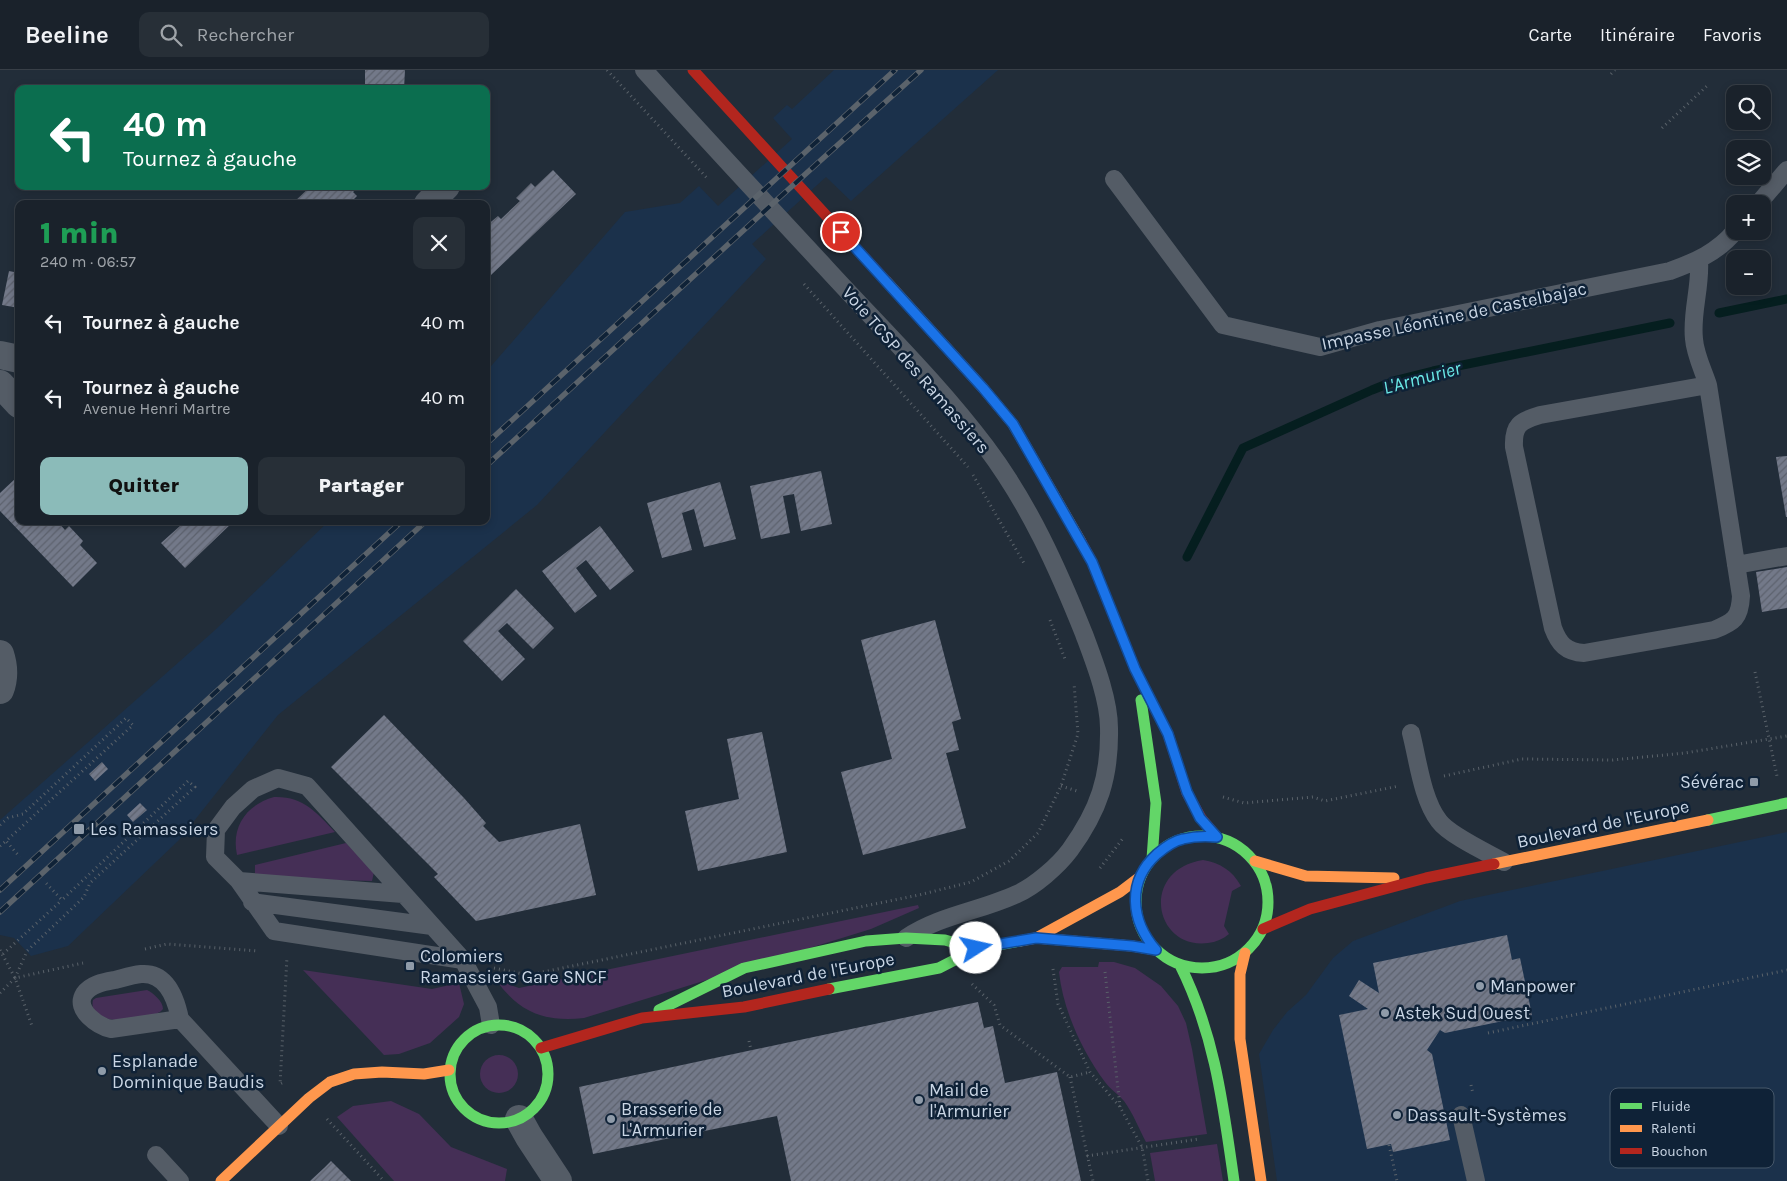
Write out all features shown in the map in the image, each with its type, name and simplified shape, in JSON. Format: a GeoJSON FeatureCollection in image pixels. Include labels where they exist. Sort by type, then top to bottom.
{"type":"FeatureCollection","features":[{"type":"Feature","properties":{"kind":"main road"},"geometry":{"type":"LineString","coordinates":[[693,70],[983,388],[1013,424],[1092,562],[1135,669],[1168,734],[1187,792],[1200,818],[1217,837]]}},
{"type":"Feature","properties":{"kind":"main road"},"geometry":{"type":"LineString","coordinates":[[1135,669],[1148,740],[1156,803],[1152,859]]}},
{"type":"Feature","properties":{"kind":"main road","name":"Boulevard de l'Europe"},"geometry":{"type":"LineString","coordinates":[[1263,929],[1310,909],[1426,878],[1787,804]]}},
{"type":"Feature","properties":{"kind":"main road"},"geometry":{"type":"LineString","coordinates":[[1199,836],[1217,837],[1232,842],[1255,861],[1264,876],[1268,894],[1268,912],[1258,938],[1245,953],[1231,962],[1214,968],[1197,969],[1180,965],[1163,957],[1146,938],[1139,924],[1136,891],[1141,876],[1152,859],[1165,847],[1181,839],[1199,836]]}},
{"type":"Feature","properties":{"kind":"main road","name":"Boulevard de l'Europe"},"geometry":{"type":"LineString","coordinates":[[1255,861],[1306,876],[1426,878]]}},
{"type":"Feature","properties":{"kind":"main road","name":"Boulevard de l'Europe"},"geometry":{"type":"LineString","coordinates":[[1036,938],[1120,892],[1141,876]]}},
{"type":"Feature","properties":{"kind":"main road","name":"Boulevard de l'Europe"},"geometry":{"type":"LineString","coordinates":[[541,1048],[642,1018],[744,968],[866,941],[906,938],[946,940],[976,948]]}},
{"type":"Feature","properties":{"kind":"main road","name":"Boulevard de l'Europe"},"geometry":{"type":"LineString","coordinates":[[642,1018],[744,1007],[939,968],[976,948],[1036,938],[1132,946],[1156,950]]}},
{"type":"Feature","properties":{"kind":"main road"},"geometry":{"type":"LineString","coordinates":[[1245,953],[1240,974],[1240,1039],[1261,1181]]}},
{"type":"Feature","properties":{"kind":"main road"},"geometry":{"type":"LineString","coordinates":[[1180,965],[1195,994],[1212,1046],[1234,1181]]}},
{"type":"Feature","properties":{"kind":"main road"},"geometry":{"type":"LineString","coordinates":[[491,1025],[506,1025],[520,1029],[532,1037],[541,1048],[546,1058],[548,1069],[547,1084],[542,1098],[532,1111],[519,1119],[499,1124],[479,1120],[462,1108],[452,1090],[449,1070],[455,1052],[467,1036],[478,1029],[491,1025]]}},
{"type":"Feature","properties":{"kind":"main road"},"geometry":{"type":"LineString","coordinates":[[221,1181],[309,1098],[330,1082],[354,1074],[382,1072],[424,1074],[449,1070]]}},
{"type":"Feature","properties":{"kind":"street"},"geometry":{"type":"LineString","coordinates":[[432,200],[442,190]]}},
{"type":"Feature","properties":{"kind":"street"},"geometry":{"type":"LineString","coordinates":[[0,355],[15,357]]}},
{"type":"Feature","properties":{"kind":"street"},"geometry":{"type":"LineString","coordinates":[[0,384],[15,400]]}},
{"type":"Feature","properties":{"kind":"street"},"geometry":{"type":"LineString","coordinates":[[0,654],[4,667],[3,683],[0,690]]}},
{"type":"Feature","properties":{"kind":"street"},"geometry":{"type":"LineString","coordinates":[[519,1119],[528,1137],[558,1181]]}},
{"type":"Feature","properties":{"kind":"lane","name":"Voie TCSP des Ramassiers"},"geometry":{"type":"LineString","coordinates":[[644,70],[951,403],[987,448],[1028,510],[1062,579],[1102,686],[1109,725],[1108,762],[1101,798],[1086,826],[1068,853],[1046,875],[1019,894],[922,927],[906,938]]}},
{"type":"Feature","properties":{"kind":"lane"},"geometry":{"type":"LineString","coordinates":[[1766,195],[1787,170]]}},
{"type":"Feature","properties":{"kind":"lane","name":"Impasse Léontine de Castelbajac"},"geometry":{"type":"LineString","coordinates":[[1114,179],[1223,325],[1320,347],[1380,330],[1670,272],[1699,260],[1728,240]]}},
{"type":"Feature","properties":{"kind":"lane"},"geometry":{"type":"LineString","coordinates":[[1699,260],[1700,273],[1695,307],[1694,340],[1708,385],[1741,596],[1740,607],[1736,618],[1714,630],[1584,653],[1564,648],[1557,639],[1553,628],[1514,448],[1514,436],[1517,426],[1527,419],[1540,415],[1708,385]]}},
{"type":"Feature","properties":{"kind":"lane"},"geometry":{"type":"LineString","coordinates":[[1736,564],[1787,556]]}},
{"type":"Feature","properties":{"kind":"lane"},"geometry":{"type":"LineString","coordinates":[[1411,733],[1426,797],[1439,822],[1463,840],[1504,862]]}},
{"type":"Feature","properties":{"kind":"lane"},"geometry":{"type":"LineString","coordinates":[[467,966],[274,931],[239,881],[215,857],[216,830],[233,807],[253,789],[278,778],[306,786],[467,966],[488,1007],[491,1025]]}},
{"type":"Feature","properties":{"kind":"lane"},"geometry":{"type":"LineString","coordinates":[[239,881],[403,894]]}},
{"type":"Feature","properties":{"kind":"lane"},"geometry":{"type":"LineString","coordinates":[[252,902],[432,926]]}},
{"type":"Feature","properties":{"kind":"lane"},"geometry":{"type":"LineString","coordinates":[[180,1019],[111,1029],[103,1027],[91,1019],[85,1012],[82,1000],[89,989],[96,984],[142,974],[152,975],[160,979],[169,987],[180,1019],[279,1126]]}},
{"type":"Feature","properties":{"kind":"lane"},"geometry":{"type":"LineString","coordinates":[[1461,1115],[1476,1181]]}},
{"type":"Feature","properties":{"kind":"lane"},"geometry":{"type":"LineString","coordinates":[[156,1155],[180,1181]]}},
{"type":"Feature","properties":{"kind":"path"},"geometry":{"type":"LineString","coordinates":[[608,70],[712,184]]}},
{"type":"Feature","properties":{"kind":"path"},"geometry":{"type":"LineString","coordinates":[[1611,74],[1615,70]]}},
{"type":"Feature","properties":{"kind":"path"},"geometry":{"type":"LineString","coordinates":[[1662,128],[1709,84]]}},
{"type":"Feature","properties":{"kind":"path"},"geometry":{"type":"LineString","coordinates":[[804,283],[970,470],[1028,570]]}},
{"type":"Feature","properties":{"kind":"path"},"geometry":{"type":"LineString","coordinates":[[1047,613],[1067,665]]}},
{"type":"Feature","properties":{"kind":"path"},"geometry":{"type":"LineString","coordinates":[[1755,672],[1778,781]]}},
{"type":"Feature","properties":{"kind":"path"},"geometry":{"type":"LineString","coordinates":[[467,966],[491,968],[528,975],[919,895],[971,882],[1010,861],[1038,833],[1051,809],[1061,786],[1078,734],[1074,682]]}},
{"type":"Feature","properties":{"kind":"path"},"geometry":{"type":"LineString","coordinates":[[0,825],[8,818],[23,814],[126,718],[133,725],[0,846]]}},
{"type":"Feature","properties":{"kind":"path"},"geometry":{"type":"LineString","coordinates":[[1295,800],[1313,797],[1325,801],[1522,759],[1613,760],[1685,754],[1787,736]]}},
{"type":"Feature","properties":{"kind":"path"},"geometry":{"type":"LineString","coordinates":[[15,978],[26,951],[84,897],[90,883],[194,787],[188,781],[62,900],[2,952],[15,978],[32,1026]]}},
{"type":"Feature","properties":{"kind":"path"},"geometry":{"type":"LineString","coordinates":[[6,841],[20,857]]}},
{"type":"Feature","properties":{"kind":"path"},"geometry":{"type":"LineString","coordinates":[[45,882],[62,900]]}},
{"type":"Feature","properties":{"kind":"path"},"geometry":{"type":"LineString","coordinates":[[280,1084],[287,953]]}},
{"type":"Feature","properties":{"kind":"path"},"geometry":{"type":"LineString","coordinates":[[1053,964],[1058,1004],[1090,1072],[1120,1107],[1142,1147],[1148,1181]]}},
{"type":"Feature","properties":{"kind":"path"},"geometry":{"type":"LineString","coordinates":[[1104,966],[1120,1107]]}},
{"type":"Feature","properties":{"kind":"path"},"geometry":{"type":"LineString","coordinates":[[1488,1033],[1787,970]]}},
{"type":"Feature","properties":{"kind":"path"},"geometry":{"type":"LineString","coordinates":[[969,981],[994,1005],[1000,1025],[1070,1077],[1093,1181]]}},
{"type":"Feature","properties":{"kind":"path"},"geometry":{"type":"LineString","coordinates":[[748,1041],[750,1050]]}},
{"type":"Feature","properties":{"kind":"path"},"geometry":{"type":"LineString","coordinates":[[1070,1077],[1090,1072]]}},
{"type":"Feature","properties":{"kind":"path"},"geometry":{"type":"LineString","coordinates":[[309,1098],[384,1181]]}},
{"type":"Feature","properties":{"kind":"path"},"geometry":{"type":"LineString","coordinates":[[1087,1156],[1203,1138]]}},
{"type":"Feature","properties":{"kind":"path"},"geometry":{"type":"LineString","coordinates":[[1389,1145],[1397,1181]]}},
{"type":"Feature","properties":{"kind":"shaded area"},"geometry":{"type":"Polygon","coordinates":[[[834,70],[998,70],[851,201],[826,177],[752,244],[766,259],[537,505],[278,715],[179,840],[68,946],[31,956],[14,938],[0,935],[0,820],[214,631],[325,525],[490,525],[490,367],[625,212],[680,203],[699,186],[718,206],[792,139],[773,118],[787,105],[792,109],[834,70]]]}},
{"type":"Feature","properties":{"kind":"shaded area"},"geometry":{"type":"Polygon","coordinates":[[[274,797],[284,797],[301,802],[315,812],[335,832],[237,855],[236,835],[248,811],[274,797]]]}},
{"type":"Feature","properties":{"kind":"shaded area"},"geometry":{"type":"Polygon","coordinates":[[[1787,832],[1787,1181],[1277,1181],[1259,1054],[1273,1030],[1287,1012],[1306,995],[1333,958],[1353,941],[1460,901],[1787,832]]]}},
{"type":"Feature","properties":{"kind":"shaded area"},"geometry":{"type":"Polygon","coordinates":[[[346,843],[374,872],[372,881],[263,878],[255,875],[255,865],[346,843]]]}},
{"type":"Feature","properties":{"kind":"shaded area"},"geometry":{"type":"Polygon","coordinates":[[[1203,860],[1225,868],[1241,886],[1232,891],[1224,926],[1229,934],[1219,940],[1208,943],[1190,942],[1175,934],[1166,922],[1161,908],[1162,893],[1169,878],[1183,867],[1203,860]]]}},
{"type":"Feature","properties":{"kind":"shaded area"},"geometry":{"type":"Polygon","coordinates":[[[918,905],[919,908],[871,929],[584,1018],[557,1018],[534,1013],[514,1000],[496,980],[519,988],[918,905]]]}},
{"type":"Feature","properties":{"kind":"shaded area"},"geometry":{"type":"Polygon","coordinates":[[[1099,962],[1114,962],[1135,968],[1161,986],[1178,1006],[1186,1023],[1192,1049],[1207,1134],[1146,1142],[1122,1098],[1107,1085],[1097,1070],[1081,1044],[1069,1015],[1059,972],[1062,967],[1098,967],[1099,962]]]}},
{"type":"Feature","properties":{"kind":"shaded area"},"geometry":{"type":"Polygon","coordinates":[[[303,970],[432,989],[459,983],[464,1004],[459,1017],[430,1043],[399,1054],[384,1055],[303,970]]]}},
{"type":"Feature","properties":{"kind":"shaded area"},"geometry":{"type":"Polygon","coordinates":[[[147,990],[160,1000],[163,1006],[163,1009],[148,1017],[122,1020],[110,1019],[100,1016],[94,1009],[93,1000],[96,998],[147,990]]]}},
{"type":"Feature","properties":{"kind":"shaded area"},"geometry":{"type":"Polygon","coordinates":[[[499,1055],[512,1061],[518,1074],[512,1087],[499,1093],[486,1087],[480,1074],[486,1061],[499,1055]]]}},
{"type":"Feature","properties":{"kind":"shaded area"},"geometry":{"type":"Polygon","coordinates":[[[391,1101],[419,1114],[451,1147],[507,1169],[505,1181],[394,1181],[337,1117],[353,1106],[391,1101]]]}},
{"type":"Feature","properties":{"kind":"shaded area"},"geometry":{"type":"Polygon","coordinates":[[[1217,1144],[1223,1181],[1155,1181],[1150,1153],[1217,1144]]]}},
{"type":"Feature","properties":{"kind":"building"},"geometry":{"type":"Polygon","coordinates":[[[365,70],[405,70],[404,85],[365,85],[365,70]]]}},
{"type":"Feature","properties":{"kind":"building"},"geometry":{"type":"Polygon","coordinates":[[[553,170],[576,194],[491,275],[490,223],[498,216],[501,219],[520,201],[516,198],[531,183],[535,187],[553,170]]]}},
{"type":"Feature","properties":{"kind":"building"},"geometry":{"type":"Polygon","coordinates":[[[307,190],[355,190],[353,192],[357,196],[353,200],[296,200],[307,190]]]}},
{"type":"Feature","properties":{"kind":"building"},"geometry":{"type":"Polygon","coordinates":[[[9,271],[15,272],[15,307],[2,305],[9,271]]]}},
{"type":"Feature","properties":{"kind":"building"},"geometry":{"type":"Polygon","coordinates":[[[1787,456],[1787,517],[1786,517],[1776,457],[1787,456]]]}},
{"type":"Feature","properties":{"kind":"building"},"geometry":{"type":"Polygon","coordinates":[[[821,471],[832,524],[801,531],[794,494],[783,496],[790,533],[761,539],[750,486],[821,471]]]}},
{"type":"Feature","properties":{"kind":"building"},"geometry":{"type":"Polygon","coordinates":[[[15,479],[15,525],[61,525],[65,530],[69,526],[83,541],[80,545],[97,563],[73,587],[0,511],[0,493],[15,479]]]}},
{"type":"Feature","properties":{"kind":"building"},"geometry":{"type":"Polygon","coordinates":[[[720,482],[736,539],[704,547],[694,509],[682,513],[692,550],[662,558],[647,503],[720,482]]]}},
{"type":"Feature","properties":{"kind":"building"},"geometry":{"type":"Polygon","coordinates":[[[230,525],[185,568],[161,543],[180,526],[230,525]]]}},
{"type":"Feature","properties":{"kind":"building"},"geometry":{"type":"Polygon","coordinates":[[[600,526],[634,571],[610,590],[586,560],[576,568],[597,596],[575,613],[542,571],[600,526]]]}},
{"type":"Feature","properties":{"kind":"building"},"geometry":{"type":"Polygon","coordinates":[[[1787,567],[1787,608],[1762,612],[1756,572],[1787,567]]]}},
{"type":"Feature","properties":{"kind":"building"},"geometry":{"type":"Polygon","coordinates":[[[516,589],[554,628],[533,649],[507,623],[498,631],[525,659],[502,681],[463,641],[516,589]]]}},
{"type":"Feature","properties":{"kind":"building"},"geometry":{"type":"Polygon","coordinates":[[[935,620],[961,719],[952,722],[959,750],[946,753],[966,828],[863,855],[841,772],[892,759],[861,640],[935,620]]]}},
{"type":"Feature","properties":{"kind":"building"},"geometry":{"type":"Polygon","coordinates":[[[384,715],[464,798],[486,823],[483,826],[499,842],[580,824],[596,895],[476,921],[434,877],[438,874],[331,767],[384,715]]]}},
{"type":"Feature","properties":{"kind":"building"},"geometry":{"type":"Polygon","coordinates":[[[762,732],[787,852],[698,871],[685,811],[739,799],[727,739],[762,732]]]}},
{"type":"Feature","properties":{"kind":"building"},"geometry":{"type":"Polygon","coordinates":[[[102,762],[108,769],[95,781],[89,774],[102,762]]]}},
{"type":"Feature","properties":{"kind":"building"},"geometry":{"type":"Polygon","coordinates":[[[140,803],[147,810],[133,822],[127,815],[140,803]]]}},
{"type":"Feature","properties":{"kind":"building"},"geometry":{"type":"Polygon","coordinates":[[[1507,935],[1512,960],[1520,958],[1532,1015],[1445,1033],[1440,1030],[1427,1050],[1432,1054],[1450,1140],[1393,1152],[1391,1144],[1367,1149],[1339,1015],[1368,1009],[1349,996],[1359,980],[1379,993],[1373,963],[1507,935]]]}},
{"type":"Feature","properties":{"kind":"building","name":"Mail de l'Armurier"},"geometry":{"type":"Polygon","coordinates":[[[978,1002],[984,1028],[993,1026],[1005,1083],[1057,1072],[1081,1181],[791,1181],[777,1116],[593,1154],[579,1087],[978,1002]]]}},
{"type":"Feature","properties":{"kind":"building"},"geometry":{"type":"Polygon","coordinates":[[[331,1161],[351,1181],[310,1181],[324,1168],[331,1161]]]}},
{"type":"Feature","properties":{"kind":"waterway","name":"L'Armurier"},"geometry":{"type":"LineString","coordinates":[[1719,313],[1787,299]]}},
{"type":"Feature","properties":{"kind":"waterway","name":"L'Armurier"},"geometry":{"type":"LineString","coordinates":[[1187,557],[1243,448],[1397,380],[1670,323]]}},
{"type":"Feature","properties":{"kind":"railway"},"geometry":{"type":"LineString","coordinates":[[490,440],[895,70]]}},
{"type":"Feature","properties":{"kind":"railway"},"geometry":{"type":"LineString","coordinates":[[490,462],[921,70]]}},
{"type":"Feature","properties":{"kind":"railway"},"geometry":{"type":"LineString","coordinates":[[0,890],[398,525]]}},
{"type":"Feature","properties":{"kind":"railway"},"geometry":{"type":"LineString","coordinates":[[0,912],[422,525]]}},
{"type":"Feature","properties":{"kind":"traffic: fast"},"geometry":{"type":"LineString","coordinates":[[1141,700],[1156,803],[1152,859]]}},
{"type":"Feature","properties":{"kind":"traffic: fast"},"geometry":{"type":"LineString","coordinates":[[1708,820],[1787,803]]}},
{"type":"Feature","properties":{"kind":"traffic: fast"},"geometry":{"type":"LineString","coordinates":[[1202,836],[1215,837],[1227,841],[1249,855],[1263,877],[1267,889],[1268,902],[1267,915],[1263,927],[1249,949],[1227,963],[1215,967],[1202,968],[1189,967],[1177,963],[1155,949],[1141,927],[1137,915],[1136,902],[1137,889],[1141,877],[1155,855],[1177,841],[1189,837],[1202,836]]}},
{"type":"Feature","properties":{"kind":"traffic: fast"},"geometry":{"type":"LineString","coordinates":[[659,1010],[744,968],[866,941],[906,938],[945,940],[976,949]]}},
{"type":"Feature","properties":{"kind":"traffic: fast"},"geometry":{"type":"LineString","coordinates":[[829,989],[939,968],[976,949],[1020,941]]}},
{"type":"Feature","properties":{"kind":"traffic: fast"},"geometry":{"type":"LineString","coordinates":[[1180,965],[1202,1017],[1210,1044],[1226,1125],[1234,1181]]}},
{"type":"Feature","properties":{"kind":"traffic: fast"},"geometry":{"type":"LineString","coordinates":[[499,1025],[518,1029],[534,1039],[544,1055],[548,1074],[544,1093],[534,1109],[518,1119],[499,1123],[480,1119],[464,1109],[454,1093],[450,1074],[454,1055],[464,1039],[480,1029],[499,1025]]}},
{"type":"Feature","properties":{"kind":"traffic: slow"},"geometry":{"type":"LineString","coordinates":[[886,281],[1013,424],[1081,542]]}},
{"type":"Feature","properties":{"kind":"traffic: slow"},"geometry":{"type":"LineString","coordinates":[[1494,864],[1708,820]]}},
{"type":"Feature","properties":{"kind":"traffic: slow"},"geometry":{"type":"LineString","coordinates":[[1255,861],[1306,876],[1394,878]]}},
{"type":"Feature","properties":{"kind":"traffic: slow"},"geometry":{"type":"LineString","coordinates":[[1036,938],[1120,892],[1141,876]]}},
{"type":"Feature","properties":{"kind":"traffic: slow"},"geometry":{"type":"LineString","coordinates":[[1020,941],[1036,938],[1132,946],[1156,950]]}},
{"type":"Feature","properties":{"kind":"traffic: slow"},"geometry":{"type":"LineString","coordinates":[[1245,953],[1240,974],[1240,1039],[1261,1181]]}},
{"type":"Feature","properties":{"kind":"traffic: slow"},"geometry":{"type":"LineString","coordinates":[[221,1181],[309,1098],[330,1082],[354,1074],[382,1072],[424,1074],[449,1070]]}},
{"type":"Feature","properties":{"kind":"traffic: jam"},"geometry":{"type":"LineString","coordinates":[[693,70],[886,281]]}},
{"type":"Feature","properties":{"kind":"traffic: jam"},"geometry":{"type":"LineString","coordinates":[[1081,542],[1092,562],[1135,669],[1168,734],[1187,793],[1201,818],[1217,837]]}},
{"type":"Feature","properties":{"kind":"traffic: jam"},"geometry":{"type":"LineString","coordinates":[[1263,929],[1310,909],[1426,878],[1494,864]]}},
{"type":"Feature","properties":{"kind":"traffic: jam"},"geometry":{"type":"LineString","coordinates":[[541,1048],[642,1018],[744,1007],[829,989]]}},
{"type":"Feature","properties":{"kind":"place","name":"Sévérac"},"geometry":{"type":"Point","coordinates":[1754,782]}},
{"type":"Feature","properties":{"kind":"place","name":"Les Ramassiers"},"geometry":{"type":"Point","coordinates":[79,829]}},
{"type":"Feature","properties":{"kind":"place","name":"Colomiers Ramassiers Gare SNCF"},"geometry":{"type":"Point","coordinates":[410,966]}},
{"type":"Feature","properties":{"kind":"place","name":"Manpower"},"geometry":{"type":"Point","coordinates":[1480,986]}},
{"type":"Feature","properties":{"kind":"place","name":"Astek Sud Ouest"},"geometry":{"type":"Point","coordinates":[1385,1013]}},
{"type":"Feature","properties":{"kind":"place","name":"Esplanade Dominique Baudis"},"geometry":{"type":"Point","coordinates":[102,1071]}},
{"type":"Feature","properties":{"kind":"place","name":"Mail de l'Armurier"},"geometry":{"type":"Point","coordinates":[919,1100]}},
{"type":"Feature","properties":{"kind":"place","name":"Dassault-Systèmes"},"geometry":{"type":"Point","coordinates":[1397,1115]}},
{"type":"Feature","properties":{"kind":"place","name":"Brasserie de L'Armurier"},"geometry":{"type":"Point","coordinates":[611,1119]}},
{"type":"Feature","properties":{"kind":"route"},"geometry":{"type":"LineString","coordinates":[[841,232],[983,388],[1013,424],[1092,562],[1135,669],[1168,734],[1187,792],[1200,818],[1217,837],[1199,836],[1181,839],[1165,847],[1152,859],[1141,876],[1136,891],[1139,924],[1146,938],[1156,950],[1132,946],[1036,938],[976,948]]}}]}
